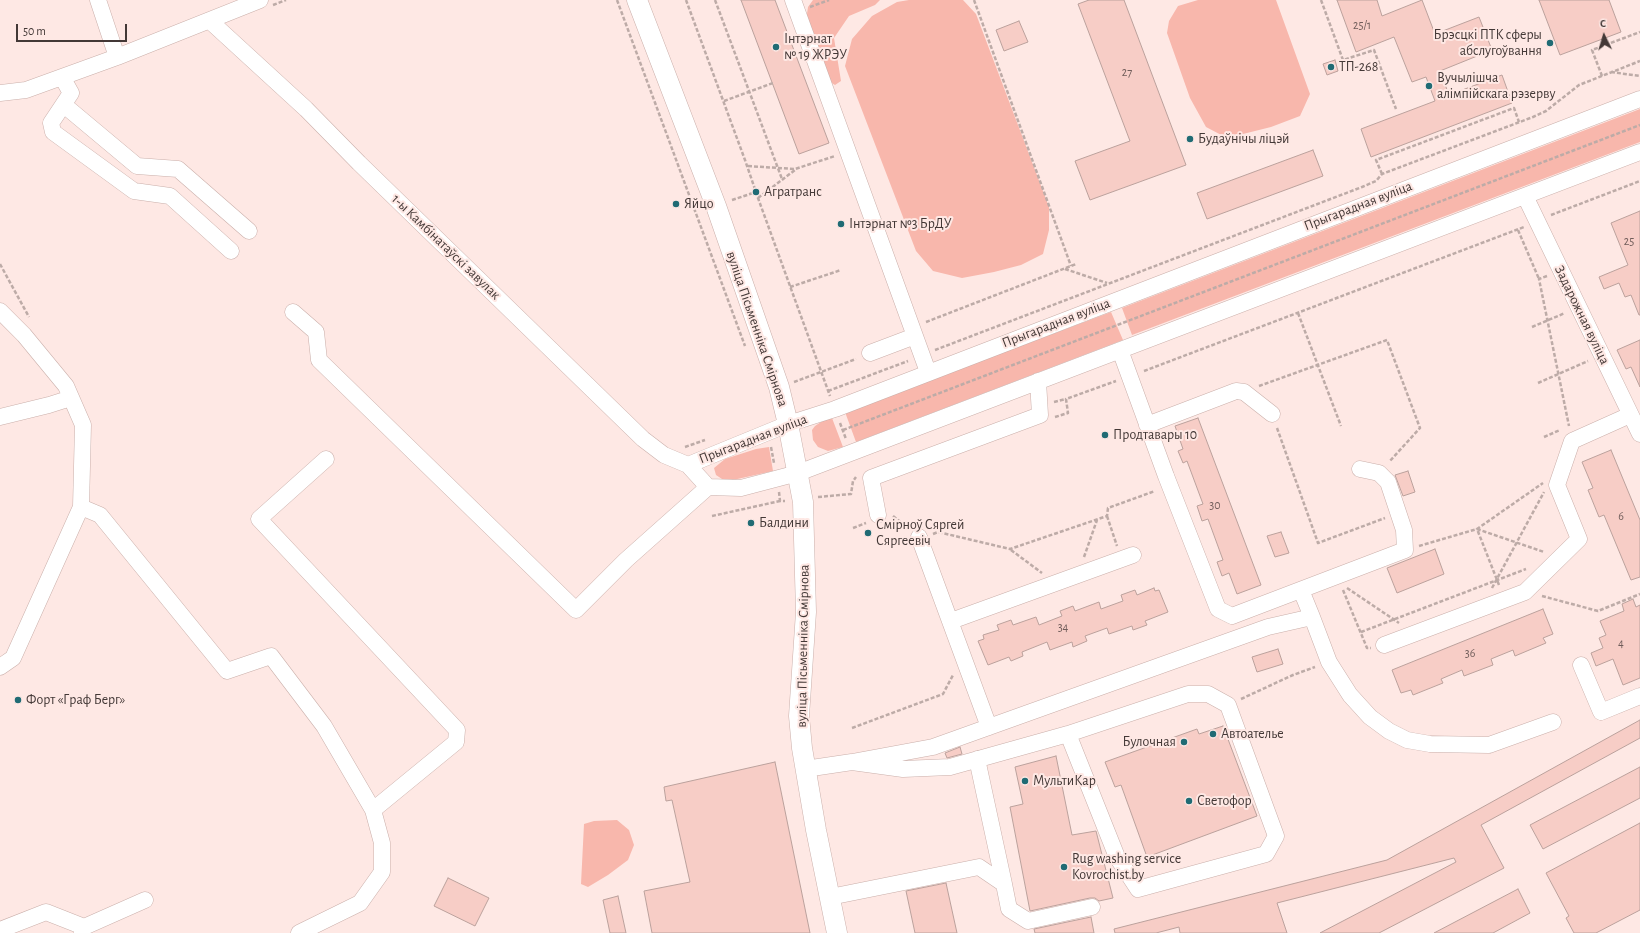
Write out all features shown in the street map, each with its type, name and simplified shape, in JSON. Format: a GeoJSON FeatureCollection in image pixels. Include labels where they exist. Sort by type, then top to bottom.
{"type":"FeatureCollection","features":[{"type":"Feature","properties":{"kind":"main road","name":"вуліца Пісьменніка Смірнова"},"geometry":{"type":"LineString","coordinates":[[637,0],[716,206],[780,387],[788,424],[803,502],[806,612],[799,716],[805,769],[838,933]]}},
{"type":"Feature","properties":{"kind":"street"},"geometry":{"type":"LineString","coordinates":[[98,0],[117,56]]}},
{"type":"Feature","properties":{"kind":"street"},"geometry":{"type":"LineString","coordinates":[[0,92],[26,90],[210,21],[260,0]]}},
{"type":"Feature","properties":{"kind":"street"},"geometry":{"type":"LineString","coordinates":[[793,0],[928,372]]}},
{"type":"Feature","properties":{"kind":"street","name":"1-ы Камбінатаўскі завулак"},"geometry":{"type":"LineString","coordinates":[[210,21],[306,109],[359,163],[643,439],[664,455],[688,465]]}},
{"type":"Feature","properties":{"kind":"street"},"geometry":{"type":"LineString","coordinates":[[62,77],[71,92],[51,123],[53,132],[134,191],[170,196],[231,251]]}},
{"type":"Feature","properties":{"kind":"street","name":"Прыгарадная вуліца"},"geometry":{"type":"LineString","coordinates":[[1640,99],[835,408],[788,424],[688,465],[708,487],[740,488],[798,473],[1640,152]]}},
{"type":"Feature","properties":{"kind":"street"},"geometry":{"type":"LineString","coordinates":[[64,105],[137,166],[178,169],[249,231]]}},
{"type":"Feature","properties":{"kind":"street","name":"Задарожная вуліца"},"geometry":{"type":"LineString","coordinates":[[1525,196],[1640,434]]}},
{"type":"Feature","properties":{"kind":"street"},"geometry":{"type":"LineString","coordinates":[[0,667],[13,658],[81,507],[83,425],[61,380],[24,335],[1,312]]}},
{"type":"Feature","properties":{"kind":"street"},"geometry":{"type":"LineString","coordinates":[[292,312],[316,332],[319,360],[576,610],[626,560],[708,487]]}},
{"type":"Feature","properties":{"kind":"street"},"geometry":{"type":"LineString","coordinates":[[870,353],[914,331]]}},
{"type":"Feature","properties":{"kind":"street"},"geometry":{"type":"LineString","coordinates":[[1120,350],[1170,486],[1218,609],[1232,616],[1405,550],[1404,530],[1388,482],[1379,473],[1360,469]]}},
{"type":"Feature","properties":{"kind":"street"},"geometry":{"type":"LineString","coordinates":[[878,515],[871,478],[1040,414],[1038,381]]}},
{"type":"Feature","properties":{"kind":"street"},"geometry":{"type":"LineString","coordinates":[[1147,425],[1236,392],[1244,392],[1272,414]]}},
{"type":"Feature","properties":{"kind":"street"},"geometry":{"type":"LineString","coordinates":[[0,417],[71,398]]}},
{"type":"Feature","properties":{"kind":"street"},"geometry":{"type":"LineString","coordinates":[[1384,645],[1525,592],[1579,538],[1557,485],[1572,442],[1630,415]]}},
{"type":"Feature","properties":{"kind":"street"},"geometry":{"type":"LineString","coordinates":[[326,459],[258,519],[457,730],[456,742],[373,810]]}},
{"type":"Feature","properties":{"kind":"street"},"geometry":{"type":"LineString","coordinates":[[81,507],[100,515],[227,671],[270,656],[324,726],[373,810],[382,843],[382,872],[360,903],[299,933]]}},
{"type":"Feature","properties":{"kind":"street"},"geometry":{"type":"LineString","coordinates":[[919,537],[951,621],[988,727]]}},
{"type":"Feature","properties":{"kind":"street"},"geometry":{"type":"LineString","coordinates":[[951,621],[1127,557]]}},
{"type":"Feature","properties":{"kind":"street"},"geometry":{"type":"LineString","coordinates":[[1301,590],[1329,662],[1350,695],[1370,717],[1388,731],[1407,740],[1430,744],[1489,744],[1553,722]]}},
{"type":"Feature","properties":{"kind":"street"},"geometry":{"type":"LineString","coordinates":[[805,769],[933,747],[1268,627],[1312,617]]}},
{"type":"Feature","properties":{"kind":"street"},"geometry":{"type":"LineString","coordinates":[[1581,665],[1601,712],[1640,696]]}},
{"type":"Feature","properties":{"kind":"street"},"geometry":{"type":"LineString","coordinates":[[852,762],[903,769],[950,767],[1068,734],[1188,694],[1208,694],[1228,705],[1276,836],[1266,854],[1138,889],[1117,857],[1068,734]]}},
{"type":"Feature","properties":{"kind":"street"},"geometry":{"type":"LineString","coordinates":[[977,759],[1009,909],[1028,921],[1092,907]]}},
{"type":"Feature","properties":{"kind":"street"},"geometry":{"type":"LineString","coordinates":[[830,897],[979,867],[1004,884]]}},
{"type":"Feature","properties":{"kind":"street"},"geometry":{"type":"LineString","coordinates":[[0,930],[46,912],[83,930],[145,900]]}},
{"type":"Feature","properties":{"kind":"path"},"geometry":{"type":"LineString","coordinates":[[617,0],[745,348]]}},
{"type":"Feature","properties":{"kind":"path"},"geometry":{"type":"LineString","coordinates":[[686,0],[748,166],[758,198],[828,391],[860,472],[853,481],[851,494]]}},
{"type":"Feature","properties":{"kind":"path"},"geometry":{"type":"LineString","coordinates":[[715,0],[782,179]]}},
{"type":"Feature","properties":{"kind":"path"},"geometry":{"type":"LineString","coordinates":[[974,0],[1071,266]]}},
{"type":"Feature","properties":{"kind":"path"},"geometry":{"type":"LineString","coordinates":[[1321,0],[1343,60],[1374,50],[1396,109]]}},
{"type":"Feature","properties":{"kind":"path"},"geometry":{"type":"LineString","coordinates":[[1602,76],[1592,50],[1640,32]]}},
{"type":"Feature","properties":{"kind":"path"},"geometry":{"type":"LineString","coordinates":[[828,391],[1369,184],[1376,181],[1382,174],[1546,111],[1579,85],[1640,61]]}},
{"type":"Feature","properties":{"kind":"path"},"geometry":{"type":"LineString","coordinates":[[1610,72],[1640,76]]}},
{"type":"Feature","properties":{"kind":"path"},"geometry":{"type":"LineString","coordinates":[[724,101],[773,83]]}},
{"type":"Feature","properties":{"kind":"path"},"geometry":{"type":"LineString","coordinates":[[1382,174],[1376,160],[1514,108],[1519,122]]}},
{"type":"Feature","properties":{"kind":"path"},"geometry":{"type":"LineString","coordinates":[[843,430],[1640,126]]}},
{"type":"Feature","properties":{"kind":"path"},"geometry":{"type":"LineString","coordinates":[[758,198],[796,169],[848,151]]}},
{"type":"Feature","properties":{"kind":"path"},"geometry":{"type":"LineString","coordinates":[[748,166],[796,169]]}},
{"type":"Feature","properties":{"kind":"path"},"geometry":{"type":"LineString","coordinates":[[1140,372],[1518,230],[1537,220],[1640,181]]}},
{"type":"Feature","properties":{"kind":"path"},"geometry":{"type":"LineString","coordinates":[[716,206],[756,192]]}},
{"type":"Feature","properties":{"kind":"path"},"geometry":{"type":"LineString","coordinates":[[1518,230],[1539,279],[1569,427],[1568,432]]}},
{"type":"Feature","properties":{"kind":"path"},"geometry":{"type":"LineString","coordinates":[[0,264],[30,319]]}},
{"type":"Feature","properties":{"kind":"path"},"geometry":{"type":"LineString","coordinates":[[914,331],[1076,264]]}},
{"type":"Feature","properties":{"kind":"path"},"geometry":{"type":"LineString","coordinates":[[1065,269],[1108,284]]}},
{"type":"Feature","properties":{"kind":"path"},"geometry":{"type":"LineString","coordinates":[[790,287],[841,270]]}},
{"type":"Feature","properties":{"kind":"path"},"geometry":{"type":"LineString","coordinates":[[1539,279],[1561,270]]}},
{"type":"Feature","properties":{"kind":"path"},"geometry":{"type":"LineString","coordinates":[[1532,326],[1578,307]]}},
{"type":"Feature","properties":{"kind":"path"},"geometry":{"type":"LineString","coordinates":[[1298,313],[1341,426]]}},
{"type":"Feature","properties":{"kind":"path"},"geometry":{"type":"LineString","coordinates":[[1244,392],[1387,340],[1420,428],[1379,473]]}},
{"type":"Feature","properties":{"kind":"path"},"geometry":{"type":"LineString","coordinates":[[1538,383],[1602,355]]}},
{"type":"Feature","properties":{"kind":"path"},"geometry":{"type":"LineString","coordinates":[[1272,414],[1318,542],[1399,513]]}},
{"type":"Feature","properties":{"kind":"path"},"geometry":{"type":"LineString","coordinates":[[1544,437],[1569,427]]}},
{"type":"Feature","properties":{"kind":"path"},"geometry":{"type":"LineString","coordinates":[[1405,550],[1477,529],[1545,482]]}},
{"type":"Feature","properties":{"kind":"path"},"geometry":{"type":"LineString","coordinates":[[1127,557],[1107,516],[1108,508],[1170,486]]}},
{"type":"Feature","properties":{"kind":"path"},"geometry":{"type":"LineString","coordinates":[[1482,608],[1545,491]]}},
{"type":"Feature","properties":{"kind":"path"},"geometry":{"type":"LineString","coordinates":[[712,516],[780,501]]}},
{"type":"Feature","properties":{"kind":"path"},"geometry":{"type":"LineString","coordinates":[[1010,550],[1107,516]]}},
{"type":"Feature","properties":{"kind":"path"},"geometry":{"type":"LineString","coordinates":[[1078,575],[1097,519]]}},
{"type":"Feature","properties":{"kind":"path"},"geometry":{"type":"LineString","coordinates":[[1477,529],[1560,558]]}},
{"type":"Feature","properties":{"kind":"path"},"geometry":{"type":"LineString","coordinates":[[1477,529],[1505,599]]}},
{"type":"Feature","properties":{"kind":"path"},"geometry":{"type":"LineString","coordinates":[[919,537],[938,532],[1010,550],[1056,583]]}},
{"type":"Feature","properties":{"kind":"path"},"geometry":{"type":"LineString","coordinates":[[1360,632],[1530,567]]}},
{"type":"Feature","properties":{"kind":"path"},"geometry":{"type":"LineString","coordinates":[[1384,645],[1367,648],[1341,584],[1414,633]]}},
{"type":"Feature","properties":{"kind":"path"},"geometry":{"type":"LineString","coordinates":[[1525,592],[1598,611],[1640,594]]}},
{"type":"Feature","properties":{"kind":"path"},"geometry":{"type":"LineString","coordinates":[[852,728],[942,694],[963,657]]}},
{"type":"Feature","properties":{"kind":"path"},"geometry":{"type":"LineString","coordinates":[[1228,705],[1293,675],[1329,662]]}},
{"type":"Feature","properties":{"kind":"shaded area"},"geometry":{"type":"Polygon","coordinates":[[[813,0],[880,0],[875,5],[849,16],[834,38],[841,81],[835,85],[827,80],[806,21],[808,7],[813,0]]]}},
{"type":"Feature","properties":{"kind":"shaded area"},"geometry":{"type":"Polygon","coordinates":[[[909,0],[963,0],[976,14],[1049,207],[1049,230],[1043,254],[1021,265],[962,278],[933,271],[916,251],[845,66],[852,39],[872,16],[897,2],[909,0]]]}},
{"type":"Feature","properties":{"kind":"shaded area"},"geometry":{"type":"Polygon","coordinates":[[[1198,0],[1276,0],[1310,94],[1300,116],[1271,127],[1227,138],[1206,127],[1190,98],[1167,33],[1169,21],[1178,6],[1198,0]]]}},
{"type":"Feature","properties":{"kind":"shaded area"},"geometry":{"type":"Polygon","coordinates":[[[1640,109],[1640,142],[1132,335],[1122,308],[1640,109]]]}},
{"type":"Feature","properties":{"kind":"shaded area"},"geometry":{"type":"Polygon","coordinates":[[[1111,312],[1123,340],[856,442],[845,412],[1111,312]]]}},
{"type":"Feature","properties":{"kind":"shaded area"},"geometry":{"type":"Polygon","coordinates":[[[832,418],[843,447],[828,451],[818,447],[813,440],[812,430],[824,420],[832,418]]]}},
{"type":"Feature","properties":{"kind":"shaded area"},"geometry":{"type":"Polygon","coordinates":[[[769,447],[773,471],[733,480],[722,479],[716,475],[714,468],[725,459],[756,449],[769,447]]]}},
{"type":"Feature","properties":{"kind":"shaded area"},"geometry":{"type":"Polygon","coordinates":[[[617,820],[629,830],[634,845],[628,860],[608,875],[588,887],[581,884],[584,824],[594,821],[617,820]]]}},
{"type":"Feature","properties":{"kind":"building","name":"Інтэрнат № 19 ЖРЭУ"},"geometry":{"type":"Polygon","coordinates":[[[741,0],[775,0],[829,143],[799,154],[741,0]]]}},
{"type":"Feature","properties":{"kind":"building"},"geometry":{"type":"Polygon","coordinates":[[[1089,0],[1124,0],[1186,165],[1090,200],[1075,161],[1130,141],[1078,4],[1089,0]]]}},
{"type":"Feature","properties":{"kind":"building"},"geometry":{"type":"Polygon","coordinates":[[[1337,0],[1377,0],[1382,16],[1422,0],[1435,34],[1479,17],[1492,50],[1440,71],[1449,95],[1502,75],[1512,103],[1371,157],[1361,129],[1435,101],[1426,77],[1412,82],[1394,37],[1356,52],[1337,0]]]}},
{"type":"Feature","properties":{"kind":"building"},"geometry":{"type":"Polygon","coordinates":[[[1539,0],[1609,0],[1621,32],[1560,55],[1539,0]]]}},
{"type":"Feature","properties":{"kind":"building"},"geometry":{"type":"Polygon","coordinates":[[[1019,21],[1028,42],[1004,51],[996,30],[1019,21]]]}},
{"type":"Feature","properties":{"kind":"building","name":"ТП-268"},"geometry":{"type":"Polygon","coordinates":[[[1335,60],[1338,71],[1327,75],[1323,64],[1335,60]]]}},
{"type":"Feature","properties":{"kind":"building"},"geometry":{"type":"Polygon","coordinates":[[[1313,150],[1323,176],[1207,219],[1197,193],[1313,150]]]}},
{"type":"Feature","properties":{"kind":"building"},"geometry":{"type":"Polygon","coordinates":[[[1640,211],[1639,315],[1631,295],[1625,297],[1619,283],[1604,289],[1599,277],[1628,265],[1611,223],[1640,211]]]}},
{"type":"Feature","properties":{"kind":"building"},"geometry":{"type":"Polygon","coordinates":[[[1640,340],[1640,387],[1631,367],[1626,369],[1617,350],[1640,340]]]}},
{"type":"Feature","properties":{"kind":"building"},"geometry":{"type":"Polygon","coordinates":[[[1198,418],[1261,585],[1237,594],[1229,573],[1222,576],[1217,562],[1223,560],[1208,519],[1202,521],[1197,506],[1203,504],[1187,461],[1183,463],[1178,451],[1183,449],[1175,426],[1198,418]]]}},
{"type":"Feature","properties":{"kind":"building"},"geometry":{"type":"Polygon","coordinates":[[[1611,450],[1640,520],[1640,577],[1631,580],[1604,515],[1599,517],[1588,490],[1593,488],[1582,462],[1611,450]]]}},
{"type":"Feature","properties":{"kind":"building"},"geometry":{"type":"Polygon","coordinates":[[[1408,471],[1415,492],[1403,496],[1395,475],[1408,471]]]}},
{"type":"Feature","properties":{"kind":"building"},"geometry":{"type":"Polygon","coordinates":[[[1281,532],[1289,553],[1275,557],[1267,536],[1281,532]]]}},
{"type":"Feature","properties":{"kind":"building"},"geometry":{"type":"Polygon","coordinates":[[[1435,549],[1444,574],[1397,593],[1387,568],[1435,549]]]}},
{"type":"Feature","properties":{"kind":"building"},"geometry":{"type":"Polygon","coordinates":[[[1154,588],[1155,591],[1159,590],[1168,612],[1145,621],[1147,625],[1133,630],[1132,626],[1109,634],[1107,628],[1085,636],[1087,641],[1073,647],[1072,642],[1050,650],[1047,642],[1022,652],[1023,656],[1011,661],[1009,657],[988,665],[978,641],[984,639],[983,635],[999,630],[997,625],[1011,620],[1013,625],[1036,617],[1039,625],[1062,616],[1060,611],[1073,606],[1075,611],[1099,602],[1101,609],[1123,601],[1121,595],[1135,590],[1137,595],[1154,588]]]}},
{"type":"Feature","properties":{"kind":"building"},"geometry":{"type":"Polygon","coordinates":[[[1633,599],[1636,607],[1640,605],[1640,678],[1623,685],[1613,659],[1596,666],[1591,653],[1603,648],[1599,638],[1606,635],[1600,621],[1624,611],[1622,604],[1633,599]]]}},
{"type":"Feature","properties":{"kind":"building"},"geometry":{"type":"Polygon","coordinates":[[[1543,609],[1553,634],[1543,638],[1546,643],[1515,656],[1513,650],[1491,659],[1493,665],[1464,676],[1462,670],[1441,679],[1443,683],[1413,695],[1411,690],[1401,693],[1392,670],[1543,609]]]}},
{"type":"Feature","properties":{"kind":"building"},"geometry":{"type":"Polygon","coordinates":[[[1278,649],[1283,664],[1257,672],[1252,657],[1278,649]]]}},
{"type":"Feature","properties":{"kind":"building"},"geometry":{"type":"Polygon","coordinates":[[[1640,720],[1640,738],[1481,825],[1504,868],[1379,933],[1320,933],[1456,862],[1454,858],[1277,903],[1287,933],[1180,933],[1179,927],[1156,933],[1115,933],[1114,929],[1387,860],[1640,720]]]}},
{"type":"Feature","properties":{"kind":"building","name":"Светофор"},"geometry":{"type":"Polygon","coordinates":[[[1223,726],[1257,816],[1147,857],[1121,785],[1115,787],[1105,762],[1197,729],[1199,734],[1223,726]]]}},
{"type":"Feature","properties":{"kind":"building"},"geometry":{"type":"Polygon","coordinates":[[[960,747],[962,754],[947,758],[945,753],[960,747]]]}},
{"type":"Feature","properties":{"kind":"building","name":"Rug washing service Kovrochist.by"},"geometry":{"type":"Polygon","coordinates":[[[1056,756],[1072,835],[1096,831],[1113,898],[1099,901],[1095,898],[1090,898],[1030,911],[1010,807],[1023,804],[1015,767],[1056,756]]]}},
{"type":"Feature","properties":{"kind":"building"},"geometry":{"type":"Polygon","coordinates":[[[775,762],[810,933],[652,933],[644,891],[690,882],[672,800],[666,801],[664,787],[775,762]]]}},
{"type":"Feature","properties":{"kind":"building"},"geometry":{"type":"Polygon","coordinates":[[[1640,767],[1640,798],[1543,849],[1530,825],[1640,767]]]}},
{"type":"Feature","properties":{"kind":"building"},"geometry":{"type":"Polygon","coordinates":[[[1640,823],[1640,910],[1596,933],[1574,933],[1566,918],[1569,916],[1546,873],[1640,823]]]}},
{"type":"Feature","properties":{"kind":"building"},"geometry":{"type":"Polygon","coordinates":[[[448,878],[489,898],[475,926],[434,906],[448,878]]]}},
{"type":"Feature","properties":{"kind":"building"},"geometry":{"type":"Polygon","coordinates":[[[946,883],[957,933],[915,933],[906,891],[946,883]]]}},
{"type":"Feature","properties":{"kind":"building"},"geometry":{"type":"Polygon","coordinates":[[[1518,889],[1530,913],[1493,933],[1434,933],[1518,889]]]}},
{"type":"Feature","properties":{"kind":"building"},"geometry":{"type":"Polygon","coordinates":[[[618,896],[626,933],[610,933],[603,900],[618,896]]]}},
{"type":"Feature","properties":{"kind":"building"},"geometry":{"type":"Polygon","coordinates":[[[1091,917],[1094,933],[1035,933],[1034,929],[1091,917]]]}},
{"type":"Feature","properties":{"kind":"place","name":"Брэсцкі ПТК сферы абслугоўвання"},"geometry":{"type":"Point","coordinates":[1550,43]}},
{"type":"Feature","properties":{"kind":"place","name":"Інтэрнат № 19 ЖРЭУ"},"geometry":{"type":"Point","coordinates":[776,47]}},
{"type":"Feature","properties":{"kind":"place","name":"ТП-268"},"geometry":{"type":"Point","coordinates":[1331,67]}},
{"type":"Feature","properties":{"kind":"place","name":"Вучылішча алімпійскага рэзерву"},"geometry":{"type":"Point","coordinates":[1429,86]}},
{"type":"Feature","properties":{"kind":"place","name":"Будаўнічы ліцэй"},"geometry":{"type":"Point","coordinates":[1190,139]}},
{"type":"Feature","properties":{"kind":"place","name":"Агратранс"},"geometry":{"type":"Point","coordinates":[756,192]}},
{"type":"Feature","properties":{"kind":"place","name":"Яйцо"},"geometry":{"type":"Point","coordinates":[676,204]}},
{"type":"Feature","properties":{"kind":"place","name":"Інтэрнат №3 БрДУ"},"geometry":{"type":"Point","coordinates":[841,224]}},
{"type":"Feature","properties":{"kind":"place","name":"Продтавары 10"},"geometry":{"type":"Point","coordinates":[1105,435]}},
{"type":"Feature","properties":{"kind":"place","name":"Балдини"},"geometry":{"type":"Point","coordinates":[751,523]}},
{"type":"Feature","properties":{"kind":"place","name":"Смірноў Сяргей Сяргеевіч"},"geometry":{"type":"Point","coordinates":[868,533]}},
{"type":"Feature","properties":{"kind":"place","name":"Форт «Граф Берг»"},"geometry":{"type":"Point","coordinates":[18,700]}},
{"type":"Feature","properties":{"kind":"place","name":"Автоателье"},"geometry":{"type":"Point","coordinates":[1213,734]}},
{"type":"Feature","properties":{"kind":"place","name":"Булочная"},"geometry":{"type":"Point","coordinates":[1184,742]}},
{"type":"Feature","properties":{"kind":"place","name":"МультиКар"},"geometry":{"type":"Point","coordinates":[1025,781]}},
{"type":"Feature","properties":{"kind":"place","name":"Светофор"},"geometry":{"type":"Point","coordinates":[1189,801]}},
{"type":"Feature","properties":{"kind":"place","name":"Rug washing service Kovrochist.by"},"geometry":{"type":"Point","coordinates":[1064,867]}}]}
